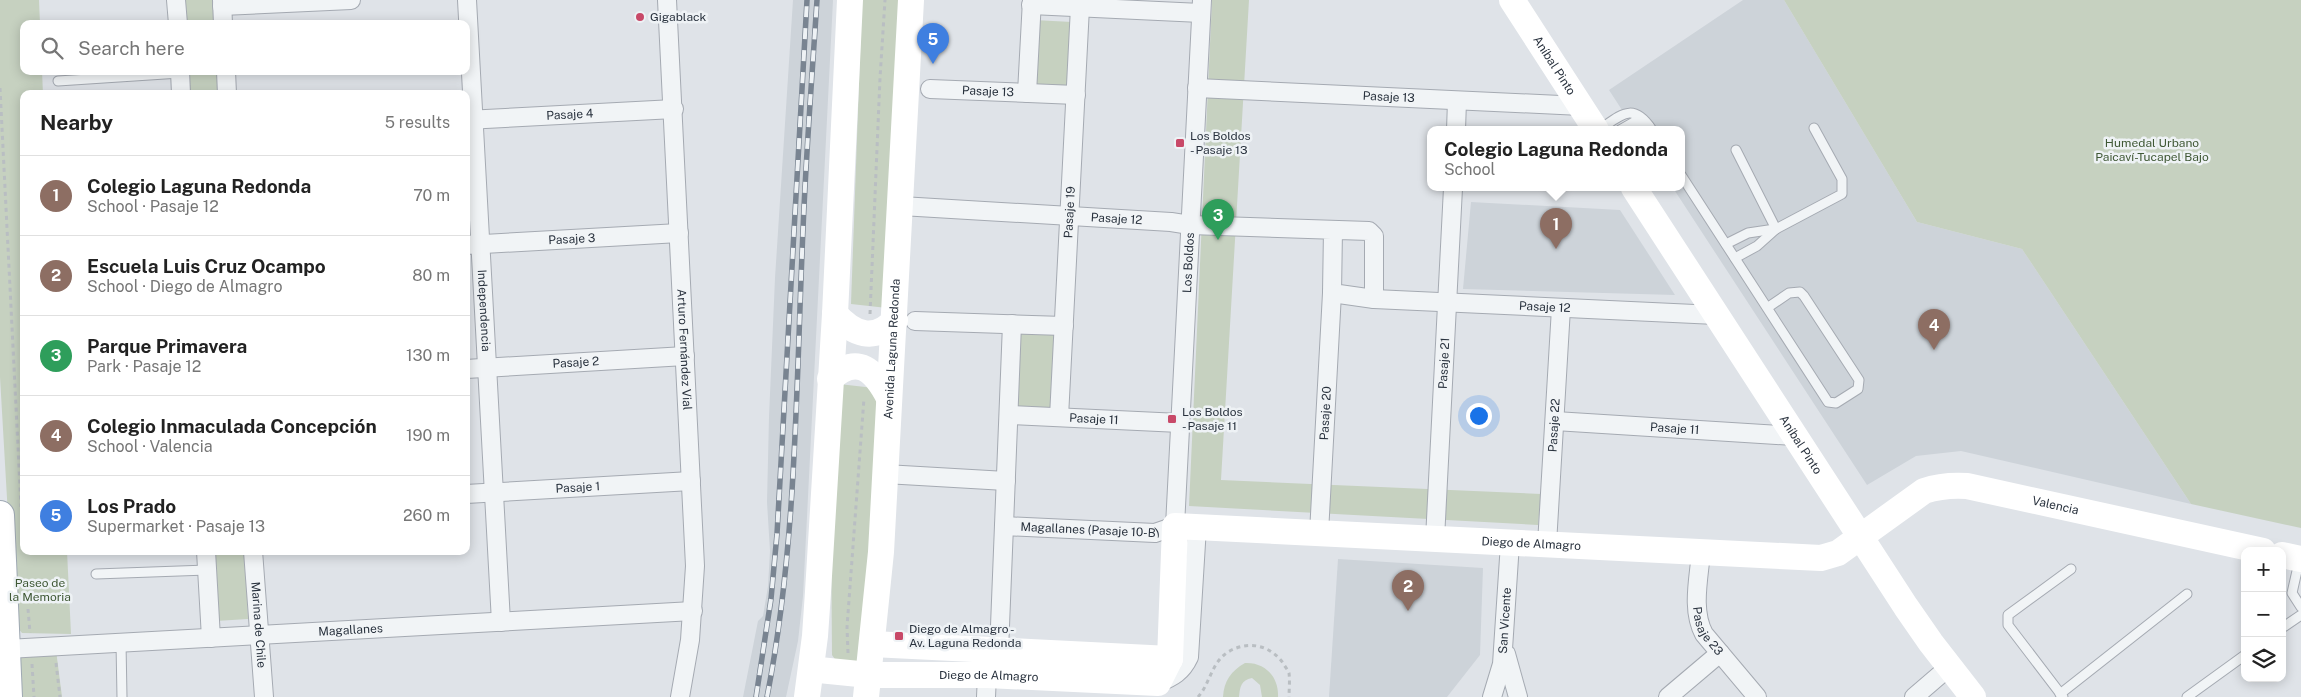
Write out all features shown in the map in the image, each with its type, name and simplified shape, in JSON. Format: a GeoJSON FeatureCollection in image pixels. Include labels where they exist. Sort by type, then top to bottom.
{"type":"FeatureCollection","features":[{"type":"Feature","properties":{"kind":"main road"},"geometry":{"type":"LineString","coordinates":[[8,697],[13,649],[11,514]]}},
{"type":"Feature","properties":{"kind":"street"},"geometry":{"type":"LineString","coordinates":[[176,0],[178,20]]}},
{"type":"Feature","properties":{"kind":"street"},"geometry":{"type":"LineString","coordinates":[[224,20],[222,3],[351,0]]}},
{"type":"Feature","properties":{"kind":"street","name":"Independencia"},"geometry":{"type":"LineString","coordinates":[[467,0],[468,20]]}},
{"type":"Feature","properties":{"kind":"street","name":"Arturo Fernández Vial"},"geometry":{"type":"LineString","coordinates":[[667,0],[674,109],[678,233],[695,566],[693,611],[680,697]]}},
{"type":"Feature","properties":{"kind":"street"},"geometry":{"type":"LineString","coordinates":[[807,697],[815,636],[835,314],[850,0]]}},
{"type":"Feature","properties":{"kind":"street","name":"Avenida Laguna Redonda"},"geometry":{"type":"LineString","coordinates":[[867,686],[880,579],[889,398],[905,321],[901,206],[911,0]]}},
{"type":"Feature","properties":{"kind":"street","name":"Aníbal Pinto"},"geometry":{"type":"LineString","coordinates":[[1512,0],[1595,126]]}},
{"type":"Feature","properties":{"kind":"street"},"geometry":{"type":"LineString","coordinates":[[1027,93],[1032,3],[1080,8],[1201,6]]}},
{"type":"Feature","properties":{"kind":"street","name":"Los Boldos"},"geometry":{"type":"LineString","coordinates":[[1186,527],[1180,423],[1201,6]]}},
{"type":"Feature","properties":{"kind":"street","name":"Pasaje 19"},"geometry":{"type":"LineString","coordinates":[[1059,417],[1080,8]]}},
{"type":"Feature","properties":{"kind":"street"},"geometry":{"type":"LineString","coordinates":[[180,75],[181,90]]}},
{"type":"Feature","properties":{"kind":"street"},"geometry":{"type":"LineString","coordinates":[[226,75],[228,90]]}},
{"type":"Feature","properties":{"kind":"street","name":"Independencia"},"geometry":{"type":"LineString","coordinates":[[469,75],[469,90]]}},
{"type":"Feature","properties":{"kind":"street","name":"Pasaje 13"},"geometry":{"type":"LineString","coordinates":[[1197,88],[1581,106]]}},
{"type":"Feature","properties":{"kind":"street","name":"Pasaje 13"},"geometry":{"type":"LineString","coordinates":[[930,89],[1076,95]]}},
{"type":"Feature","properties":{"kind":"street"},"geometry":{"type":"LineString","coordinates":[[1456,126],[1458,101]]}},
{"type":"Feature","properties":{"kind":"street","name":"Pasaje 4"},"geometry":{"type":"LineString","coordinates":[[470,119],[674,109]]}},
{"type":"Feature","properties":{"kind":"street","name":"Independencia"},"geometry":{"type":"LineString","coordinates":[[470,119],[473,245],[487,368],[501,622]]}},
{"type":"Feature","properties":{"kind":"street","name":"Pasaje 21"},"geometry":{"type":"LineString","coordinates":[[1435,539],[1453,191]]}},
{"type":"Feature","properties":{"kind":"street","name":"Aníbal Pinto"},"geometry":{"type":"LineString","coordinates":[[1636,191],[1860,536],[1949,667],[1973,697]]}},
{"type":"Feature","properties":{"kind":"street","name":"Pasaje 12"},"geometry":{"type":"LineString","coordinates":[[901,206],[1070,215],[1190,224],[1369,230],[1374,236],[1374,299]]}},
{"type":"Feature","properties":{"kind":"street"},"geometry":{"type":"LineString","coordinates":[[1332,293],[1333,230]]}},
{"type":"Feature","properties":{"kind":"street","name":"Pasaje 3"},"geometry":{"type":"LineString","coordinates":[[473,245],[678,233]]}},
{"type":"Feature","properties":{"kind":"street","name":"Pasaje 12"},"geometry":{"type":"LineString","coordinates":[[1332,293],[1374,299],[1716,315]]}},
{"type":"Feature","properties":{"kind":"street","name":"Pasaje 20"},"geometry":{"type":"LineString","coordinates":[[1319,533],[1332,293]]}},
{"type":"Feature","properties":{"kind":"street","name":"Pasaje 22"},"geometry":{"type":"LineString","coordinates":[[1547,544],[1562,308]]}},
{"type":"Feature","properties":{"kind":"street"},"geometry":{"type":"LineString","coordinates":[[835,314],[845,325],[854,331],[869,334],[905,321],[1064,326]]}},
{"type":"Feature","properties":{"kind":"street"},"geometry":{"type":"LineString","coordinates":[[999,651],[1012,324]]}},
{"type":"Feature","properties":{"kind":"street","name":"Pasaje 2"},"geometry":{"type":"LineString","coordinates":[[470,369],[685,356]]}},
{"type":"Feature","properties":{"kind":"street"},"geometry":{"type":"LineString","coordinates":[[830,379],[846,368],[862,367],[876,375],[889,398]]}},
{"type":"Feature","properties":{"kind":"street","name":"Pasaje 11"},"geometry":{"type":"LineString","coordinates":[[1009,415],[1180,423]]}},
{"type":"Feature","properties":{"kind":"street","name":"Pasaje 11"},"geometry":{"type":"LineString","coordinates":[[1555,421],[1794,436]]}},
{"type":"Feature","properties":{"kind":"street"},"geometry":{"type":"LineString","coordinates":[[885,474],[1006,481]]}},
{"type":"Feature","properties":{"kind":"street","name":"Pasaje 1"},"geometry":{"type":"LineString","coordinates":[[470,494],[691,482]]}},
{"type":"Feature","properties":{"kind":"street","name":"Valencia"},"geometry":{"type":"LineString","coordinates":[[1860,536],[1924,491],[1939,486],[1954,485],[1967,486],[2244,547]]}},
{"type":"Feature","properties":{"kind":"street","name":"Magallanes (Pasaje 10-B)"},"geometry":{"type":"LineString","coordinates":[[1004,526],[1155,533],[1186,527]]}},
{"type":"Feature","properties":{"kind":"street"},"geometry":{"type":"LineString","coordinates":[[1158,684],[1170,659],[1186,527]]}},
{"type":"Feature","properties":{"kind":"street"},"geometry":{"type":"LineString","coordinates":[[1158,684],[1174,677],[1183,668],[1189,657],[1186,527]]}},
{"type":"Feature","properties":{"kind":"street","name":"Diego de Almagro"},"geometry":{"type":"LineString","coordinates":[[1186,527],[1826,558],[1838,553],[1860,536]]}},
{"type":"Feature","properties":{"kind":"street","name":"San Vicente"},"geometry":{"type":"LineString","coordinates":[[1492,697],[1502,664],[1510,543]]}},
{"type":"Feature","properties":{"kind":"street","name":"Pasaje 23"},"geometry":{"type":"LineString","coordinates":[[1701,552],[1697,615],[1704,634],[1757,697]]}},
{"type":"Feature","properties":{"kind":"street"},"geometry":{"type":"LineString","coordinates":[[206,555],[211,638]]}},
{"type":"Feature","properties":{"kind":"street","name":"Marina de Chile"},"geometry":{"type":"LineString","coordinates":[[253,555],[264,697]]}},
{"type":"Feature","properties":{"kind":"street","name":"Magallanes"},"geometry":{"type":"LineString","coordinates":[[13,649],[693,611]]}},
{"type":"Feature","properties":{"kind":"street"},"geometry":{"type":"LineString","coordinates":[[815,636],[824,697]]}},
{"type":"Feature","properties":{"kind":"street","name":"Diego de Almagro"},"geometry":{"type":"LineString","coordinates":[[872,644],[1170,659]]}},
{"type":"Feature","properties":{"kind":"street"},"geometry":{"type":"LineString","coordinates":[[1504,646],[1508,667],[1518,697]]}},
{"type":"Feature","properties":{"kind":"street"},"geometry":{"type":"LineString","coordinates":[[1668,697],[1720,653]]}},
{"type":"Feature","properties":{"kind":"street"},"geometry":{"type":"LineString","coordinates":[[1914,697],[1949,667]]}},
{"type":"Feature","properties":{"kind":"street","name":"Diego de Almagro"},"geometry":{"type":"LineString","coordinates":[[819,670],[867,686],[986,686],[1093,689],[1158,684]]}},
{"type":"Feature","properties":{"kind":"lane"},"geometry":{"type":"LineString","coordinates":[[58,80],[134,75]]}},
{"type":"Feature","properties":{"kind":"lane"},"geometry":{"type":"LineString","coordinates":[[1604,126],[1630,112],[1641,117],[1649,126]]}},
{"type":"Feature","properties":{"kind":"lane"},"geometry":{"type":"LineString","coordinates":[[1627,126],[1634,122],[1645,126]]}},
{"type":"Feature","properties":{"kind":"lane"},"geometry":{"type":"LineString","coordinates":[[1735,258],[1757,246],[1776,229],[1842,194],[1842,179],[1814,128]]}},
{"type":"Feature","properties":{"kind":"lane"},"geometry":{"type":"LineString","coordinates":[[1736,150],[1776,229]]}},
{"type":"Feature","properties":{"kind":"lane"},"geometry":{"type":"LineString","coordinates":[[1685,181],[1726,244],[1767,308],[1828,402],[1836,403],[1858,389],[1859,380],[1804,296],[1794,291],[1767,308]]}},
{"type":"Feature","properties":{"kind":"lane"},"geometry":{"type":"LineString","coordinates":[[1726,244],[1748,233],[1776,229]]}},
{"type":"Feature","properties":{"kind":"lane"},"geometry":{"type":"LineString","coordinates":[[2294,558],[2292,593],[2301,607]]}},
{"type":"Feature","properties":{"kind":"lane"},"geometry":{"type":"LineString","coordinates":[[2071,569],[2008,615],[2007,620],[2008,625],[2062,695],[2187,594]]}},
{"type":"Feature","properties":{"kind":"lane"},"geometry":{"type":"LineString","coordinates":[[96,574],[207,570]]}},
{"type":"Feature","properties":{"kind":"lane"},"geometry":{"type":"LineString","coordinates":[[2286,625],[2301,615]]}},
{"type":"Feature","properties":{"kind":"lane"},"geometry":{"type":"LineString","coordinates":[[121,643],[122,697]]}},
{"type":"Feature","properties":{"kind":"lane"},"geometry":{"type":"LineString","coordinates":[[2187,697],[2241,658]]}},
{"type":"Feature","properties":{"kind":"path"},"geometry":{"type":"LineString","coordinates":[[0,88],[11,514]]}},
{"type":"Feature","properties":{"kind":"path"},"geometry":{"type":"LineString","coordinates":[[28,607],[13,649],[34,697]]}},
{"type":"Feature","properties":{"kind":"path"},"geometry":{"type":"LineString","coordinates":[[1198,697],[1203,691],[1216,664],[1228,652],[1246,645],[1264,646],[1279,658],[1289,672],[1289,697]]}},
{"type":"Feature","properties":{"kind":"path"},"geometry":{"type":"LineString","coordinates":[[54,646],[60,697]]}},
{"type":"Feature","properties":{"kind":"shaded area"},"geometry":{"type":"Polygon","coordinates":[[[793,0],[833,0],[803,596],[798,641],[786,697],[743,697],[758,621],[763,616],[768,586],[770,551],[767,502],[769,417],[775,278],[793,0]]]}},
{"type":"Feature","properties":{"kind":"shaded area"},"geometry":{"type":"Polygon","coordinates":[[[1743,0],[1784,0],[1917,222],[2022,249],[2191,504],[1961,451],[1916,456],[1867,485],[1675,191],[1685,191],[1685,126],[1632,126],[1609,90],[1743,0]]]}},
{"type":"Feature","properties":{"kind":"shaded area"},"geometry":{"type":"Polygon","coordinates":[[[1471,202],[1620,210],[1675,295],[1463,289],[1471,202]]]}},
{"type":"Feature","properties":{"kind":"shaded area"},"geometry":{"type":"Polygon","coordinates":[[[1338,559],[1483,568],[1480,655],[1447,697],[1329,697],[1338,559]]]}},
{"type":"Feature","properties":{"kind":"green space","name":"Paseo de la Memoria"},"geometry":{"type":"Polygon","coordinates":[[[0,0],[39,0],[40,20],[20,20],[20,75],[42,75],[43,90],[20,90],[20,555],[67,555],[71,634],[22,633],[18,628],[13,602],[0,377],[0,0]]]}},
{"type":"Feature","properties":{"kind":"green space"},"geometry":{"type":"Polygon","coordinates":[[[181,0],[214,0],[215,20],[182,20],[181,0]]]}},
{"type":"Feature","properties":{"kind":"green space"},"geometry":{"type":"Polygon","coordinates":[[[862,0],[901,0],[887,308],[851,304],[862,0]]]}},
{"type":"Feature","properties":{"kind":"green space"},"geometry":{"type":"Polygon","coordinates":[[[1212,0],[1249,0],[1221,480],[1541,494],[1538,525],[1189,506],[1212,0]]]}},
{"type":"Feature","properties":{"kind":"green space","name":"Humedal Urbano Paicaví-Tucapel Bajo"},"geometry":{"type":"Polygon","coordinates":[[[1784,0],[2301,0],[2301,528],[2191,504],[2022,249],[1917,222],[1784,0]]]}},
{"type":"Feature","properties":{"kind":"green space"},"geometry":{"type":"Polygon","coordinates":[[[1034,20],[1072,22],[1068,95],[1030,93],[1034,20]]]}},
{"type":"Feature","properties":{"kind":"green space"},"geometry":{"type":"Polygon","coordinates":[[[185,75],[218,75],[219,90],[186,90],[185,75]]]}},
{"type":"Feature","properties":{"kind":"green space"},"geometry":{"type":"Polygon","coordinates":[[[1021,334],[1058,334],[1055,411],[1018,409],[1021,334]]]}},
{"type":"Feature","properties":{"kind":"green space"},"geometry":{"type":"Polygon","coordinates":[[[830,383],[883,389],[860,668],[839,665],[832,655],[830,383]]]}},
{"type":"Feature","properties":{"kind":"green space"},"geometry":{"type":"Polygon","coordinates":[[[212,555],[245,555],[248,619],[216,621],[212,555]]]}},
{"type":"Feature","properties":{"kind":"green space"},"geometry":{"type":"Polygon","coordinates":[[[56,650],[62,697],[15,697],[16,651],[56,650]]]}},
{"type":"Feature","properties":{"kind":"green space"},"geometry":{"type":"Polygon","coordinates":[[[1245,663],[1259,665],[1269,672],[1276,683],[1278,697],[1262,697],[1260,685],[1252,678],[1245,680],[1242,684],[1239,697],[1223,697],[1229,677],[1245,663]]]}},
{"type":"Feature","properties":{"kind":"railway"},"geometry":{"type":"LineString","coordinates":[[756,697],[771,599],[777,534],[807,0]]}},
{"type":"Feature","properties":{"kind":"railway"},"geometry":{"type":"LineString","coordinates":[[767,697],[777,639],[790,523],[803,230],[817,0]]}},
{"type":"Feature","properties":{"kind":"place","name":"Gigablack"},"geometry":{"type":"Point","coordinates":[640,17]}},
{"type":"Feature","properties":{"kind":"place","name":"Los Prado"},"geometry":{"type":"Point","coordinates":[933,64]}},
{"type":"Feature","properties":{"kind":"place","name":"Los Boldos - Pasaje 13"},"geometry":{"type":"Point","coordinates":[1180,143]}},
{"type":"Feature","properties":{"kind":"place","name":"Parque Primavera"},"geometry":{"type":"Point","coordinates":[1218,240]}},
{"type":"Feature","properties":{"kind":"place","name":"Colegio Laguna Redonda"},"geometry":{"type":"Point","coordinates":[1556,249]}},
{"type":"Feature","properties":{"kind":"place","name":"Colegio Inmaculada Concepción"},"geometry":{"type":"Point","coordinates":[1934,350]}},
{"type":"Feature","properties":{"kind":"place","name":"Los Boldos - Pasaje 11"},"geometry":{"type":"Point","coordinates":[1172,419]}},
{"type":"Feature","properties":{"kind":"place","name":"Escuela Luis Cruz Ocampo"},"geometry":{"type":"Point","coordinates":[1408,611]}},
{"type":"Feature","properties":{"kind":"place","name":"Diego de Almagro - Av. Laguna Redonda"},"geometry":{"type":"Point","coordinates":[899,636]}}]}
